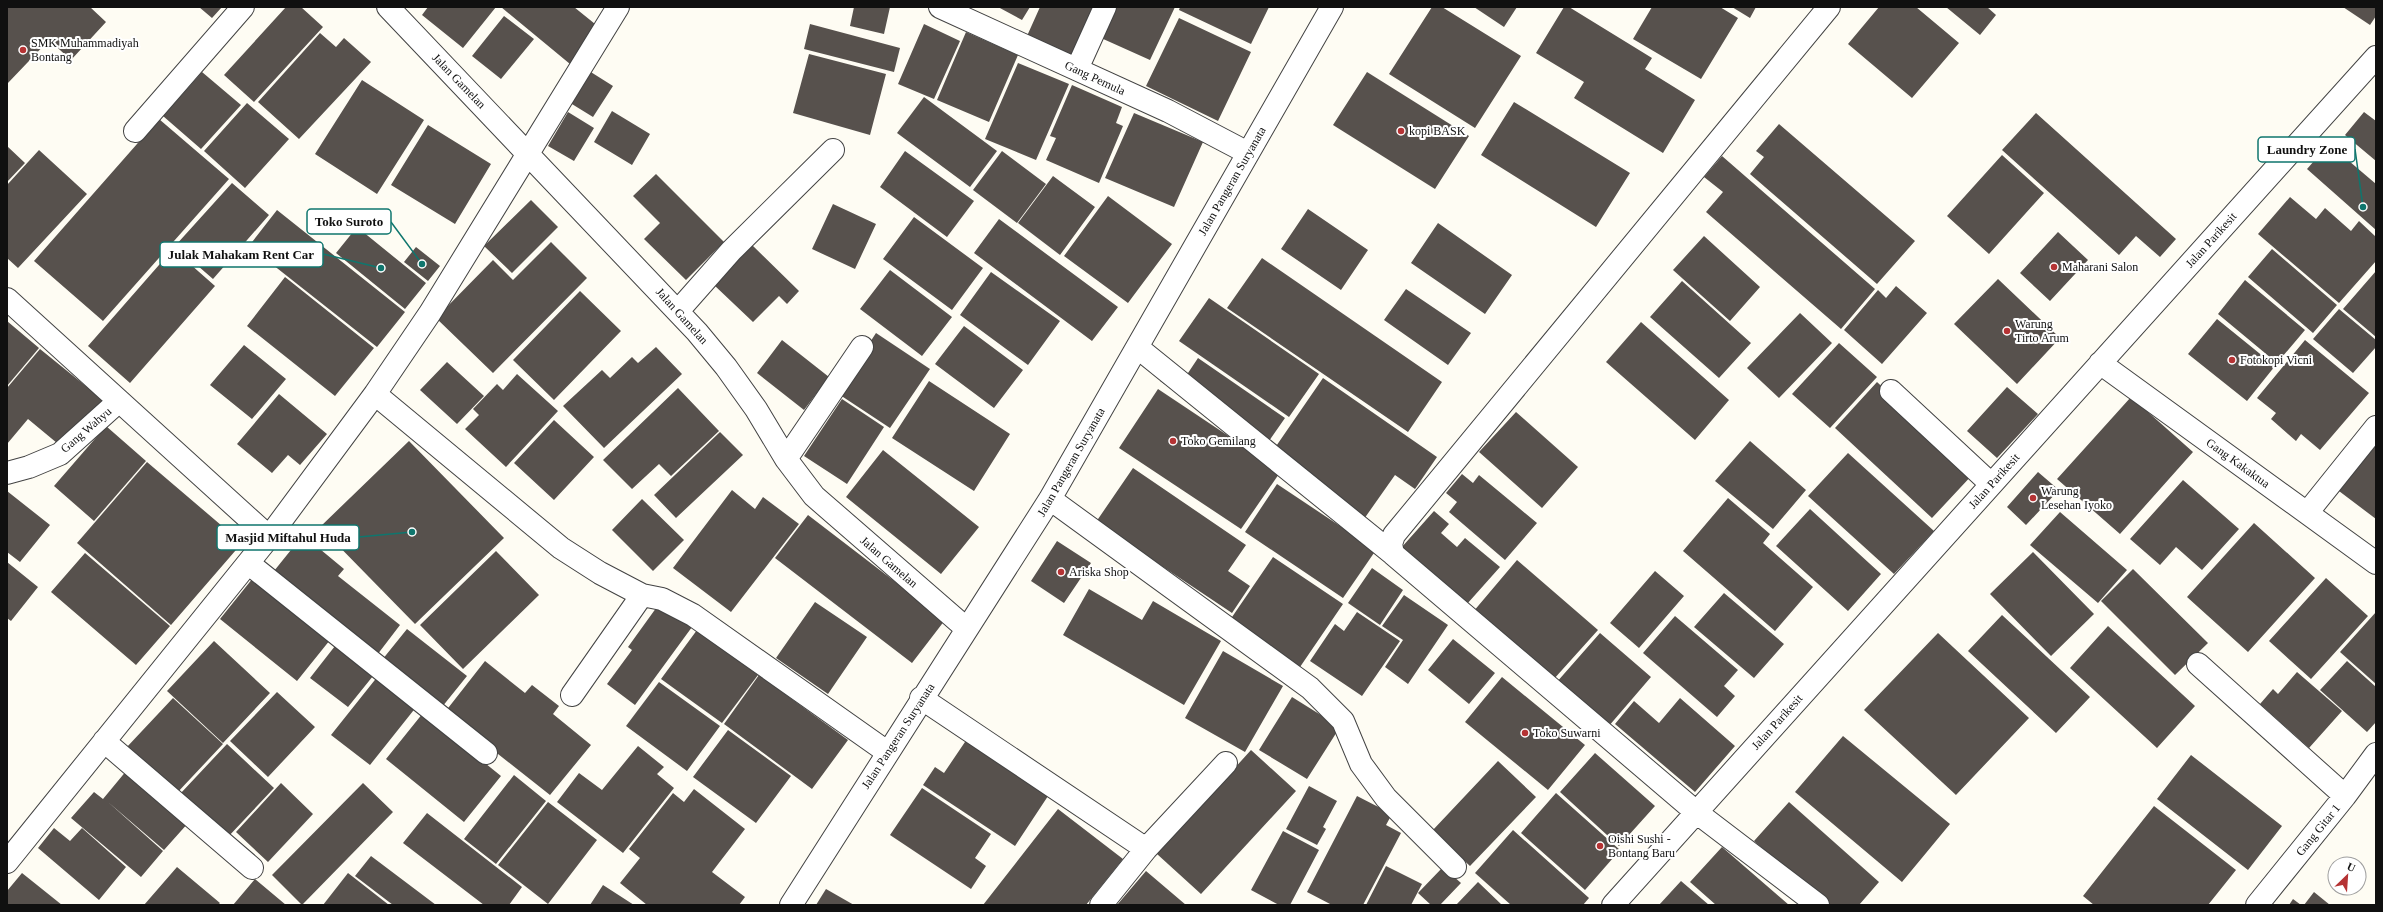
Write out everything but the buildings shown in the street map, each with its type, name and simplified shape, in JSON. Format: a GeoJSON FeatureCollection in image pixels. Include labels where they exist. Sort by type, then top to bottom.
{"type":"FeatureCollection","features":[{"type":"Feature","properties":{"kind":"street"},"geometry":{"type":"LineString","coordinates":[[135,131],[243,7]]}},
{"type":"Feature","properties":{"kind":"street","name":"Jalan Gamelan"},"geometry":{"type":"LineString","coordinates":[[388,7],[678,311],[726,367],[756,409],[786,459],[814,496],[967,629]]}},
{"type":"Feature","properties":{"kind":"street"},"geometry":{"type":"LineString","coordinates":[[7,862],[269,537],[375,394],[430,313],[618,7]]}},
{"type":"Feature","properties":{"kind":"street","name":"Gang Pemula"},"geometry":{"type":"LineString","coordinates":[[940,7],[1168,111],[1248,153]]}},
{"type":"Feature","properties":{"kind":"street"},"geometry":{"type":"LineString","coordinates":[[1077,70],[1105,7]]}},
{"type":"Feature","properties":{"kind":"street","name":"Jalan Pangeran Suryanata"},"geometry":{"type":"LineString","coordinates":[[791,905],[887,752],[1050,499],[1332,7]]}},
{"type":"Feature","properties":{"kind":"street"},"geometry":{"type":"LineString","coordinates":[[1393,554],[1391,544],[1394,535],[1828,7]]}},
{"type":"Feature","properties":{"kind":"street","name":"Jalan Parikesit"},"geometry":{"type":"LineString","coordinates":[[1612,905],[2376,57]]}},
{"type":"Feature","properties":{"kind":"street"},"geometry":{"type":"LineString","coordinates":[[678,311],[731,251],[833,150]]}},
{"type":"Feature","properties":{"kind":"street"},"geometry":{"type":"LineString","coordinates":[[7,299],[269,537]]}},
{"type":"Feature","properties":{"kind":"street"},"geometry":{"type":"LineString","coordinates":[[786,459],[862,347]]}},
{"type":"Feature","properties":{"kind":"street"},"geometry":{"type":"LineString","coordinates":[[1137,347],[1393,554],[1696,812],[1818,905]]}},
{"type":"Feature","properties":{"kind":"street","name":"Gang Kakaktua"},"geometry":{"type":"LineString","coordinates":[[2100,363],[2376,563]]}},
{"type":"Feature","properties":{"kind":"street"},"geometry":{"type":"LineString","coordinates":[[1891,391],[1991,484]]}},
{"type":"Feature","properties":{"kind":"street"},"geometry":{"type":"LineString","coordinates":[[375,394],[561,548],[600,573],[642,595],[662,599],[692,615],[887,752]]}},
{"type":"Feature","properties":{"kind":"street","name":"Gang Wahyu"},"geometry":{"type":"LineString","coordinates":[[7,473],[29,467],[60,454],[120,401]]}},
{"type":"Feature","properties":{"kind":"street"},"geometry":{"type":"LineString","coordinates":[[2307,513],[2376,427]]}},
{"type":"Feature","properties":{"kind":"street"},"geometry":{"type":"LineString","coordinates":[[1050,499],[1310,688],[1329,705],[1343,721],[1361,764],[1386,798],[1455,867]]}},
{"type":"Feature","properties":{"kind":"street"},"geometry":{"type":"LineString","coordinates":[[248,563],[486,753]]}},
{"type":"Feature","properties":{"kind":"street"},"geometry":{"type":"LineString","coordinates":[[572,695],[642,595]]}},
{"type":"Feature","properties":{"kind":"street"},"geometry":{"type":"LineString","coordinates":[[2198,664],[2345,796]]}},
{"type":"Feature","properties":{"kind":"street"},"geometry":{"type":"LineString","coordinates":[[922,698],[1146,849]]}},
{"type":"Feature","properties":{"kind":"street"},"geometry":{"type":"LineString","coordinates":[[104,741],[252,868]]}},
{"type":"Feature","properties":{"kind":"street","name":"Gang Gitar 1"},"geometry":{"type":"LineString","coordinates":[[2257,905],[2345,796],[2376,754]]}},
{"type":"Feature","properties":{"kind":"street"},"geometry":{"type":"LineString","coordinates":[[1101,905],[1146,849],[1226,763]]}},
{"type":"Feature","properties":{"kind":"place","name":"SMK Muhammadiyah Bontang"},"geometry":{"type":"Point","coordinates":[23,50]}},
{"type":"Feature","properties":{"kind":"place","name":"kopi BASK"},"geometry":{"type":"Point","coordinates":[1401,131]}},
{"type":"Feature","properties":{"kind":"place","name":"Laundry Zone"},"geometry":{"type":"Point","coordinates":[2363,207]}},
{"type":"Feature","properties":{"kind":"place","name":"Toko Suroto"},"geometry":{"type":"Point","coordinates":[422,264]}},
{"type":"Feature","properties":{"kind":"place","name":"Maharani Salon"},"geometry":{"type":"Point","coordinates":[2054,267]}},
{"type":"Feature","properties":{"kind":"place","name":"Julak Mahakam Rent Car"},"geometry":{"type":"Point","coordinates":[381,268]}},
{"type":"Feature","properties":{"kind":"place","name":"Warung Tirto Arum"},"geometry":{"type":"Point","coordinates":[2007,331]}},
{"type":"Feature","properties":{"kind":"place","name":"Fotokopi Vicni"},"geometry":{"type":"Point","coordinates":[2232,360]}},
{"type":"Feature","properties":{"kind":"place","name":"Toko Gemilang"},"geometry":{"type":"Point","coordinates":[1173,441]}},
{"type":"Feature","properties":{"kind":"place","name":"Warung Lesehan Iyoko"},"geometry":{"type":"Point","coordinates":[2033,498]}},
{"type":"Feature","properties":{"kind":"place","name":"Masjid Miftahul Huda"},"geometry":{"type":"Point","coordinates":[412,532]}},
{"type":"Feature","properties":{"kind":"place","name":"Ariska Shop"},"geometry":{"type":"Point","coordinates":[1061,572]}},
{"type":"Feature","properties":{"kind":"place","name":"Toko Suwarni"},"geometry":{"type":"Point","coordinates":[1525,733]}},
{"type":"Feature","properties":{"kind":"place","name":"Oishi Sushi - Bontang Baru"},"geometry":{"type":"Point","coordinates":[1600,846]}}]}
